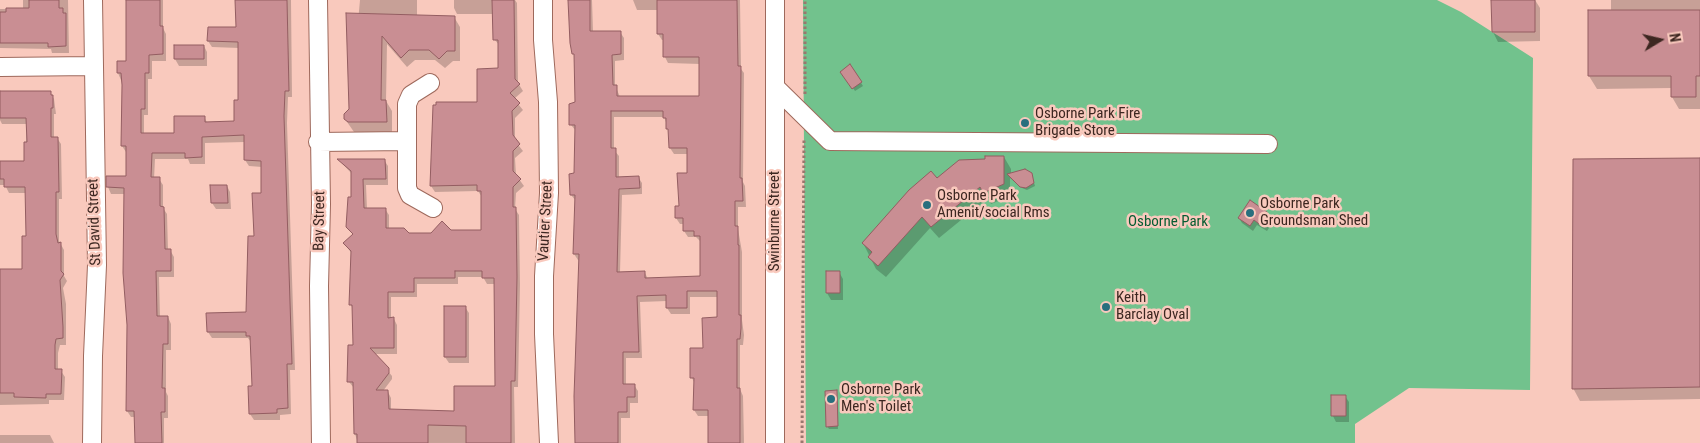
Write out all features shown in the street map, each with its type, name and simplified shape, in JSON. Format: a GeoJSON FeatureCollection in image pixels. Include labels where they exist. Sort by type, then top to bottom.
{"type":"FeatureCollection","features":[{"type":"Feature","properties":{"kind":"street","name":"St David Street"},"geometry":{"type":"LineString","coordinates":[[92,0],[97,265],[92,443]]}},
{"type":"Feature","properties":{"kind":"street","name":"Bay Street"},"geometry":{"type":"LineString","coordinates":[[318,0],[318,142],[321,204],[319,286],[321,443]]}},
{"type":"Feature","properties":{"kind":"street","name":"Vautier Street"},"geometry":{"type":"LineString","coordinates":[[543,0],[549,184],[544,276],[544,334],[549,443]]}},
{"type":"Feature","properties":{"kind":"street","name":"Swinburne Street"},"geometry":{"type":"LineString","coordinates":[[775,0],[775,443]]}},
{"type":"Feature","properties":{"kind":"street"},"geometry":{"type":"LineString","coordinates":[[0,67],[92,66]]}},
{"type":"Feature","properties":{"kind":"street"},"geometry":{"type":"LineString","coordinates":[[430,83],[411,95],[407,104],[407,188],[410,195],[433,208]]}},
{"type":"Feature","properties":{"kind":"street"},"geometry":{"type":"LineString","coordinates":[[775,87],[830,141],[1268,144]]}},
{"type":"Feature","properties":{"kind":"street"},"geometry":{"type":"LineString","coordinates":[[318,142],[406,141]]}},
{"type":"Feature","properties":{"kind":"path"},"geometry":{"type":"LineString","coordinates":[[802,443],[805,0]]}},
{"type":"Feature","properties":{"kind":"green space","name":"Osborne Park"},"geometry":{"type":"Polygon","coordinates":[[[803,0],[1437,0],[1461,12],[1533,58],[1530,390],[1409,388],[1355,424],[1355,443],[806,443],[803,0]]]}},
{"type":"Feature","properties":{"kind":"building"},"geometry":{"type":"Polygon","coordinates":[[[29,0],[59,0],[59,8],[63,8],[63,13],[66,13],[66,46],[48,47],[48,43],[0,43],[0,12],[6,12],[6,8],[29,8],[29,0]]]}},
{"type":"Feature","properties":{"kind":"building"},"geometry":{"type":"Polygon","coordinates":[[[126,0],[160,0],[160,26],[163,26],[163,54],[149,55],[149,73],[145,73],[145,109],[141,109],[141,133],[174,133],[174,116],[205,116],[205,122],[234,121],[234,100],[238,100],[238,42],[207,41],[208,27],[236,27],[235,0],[287,0],[289,91],[285,91],[284,116],[292,364],[287,364],[288,408],[277,409],[277,413],[249,414],[248,386],[252,386],[250,336],[246,336],[246,332],[207,332],[206,313],[246,312],[248,236],[254,236],[252,193],[261,193],[261,161],[244,160],[244,135],[202,137],[202,157],[185,158],[185,153],[152,153],[151,177],[160,177],[160,206],[164,207],[165,249],[171,249],[171,271],[156,271],[157,316],[168,316],[168,344],[163,344],[162,388],[165,388],[165,412],[161,412],[162,443],[135,443],[134,411],[126,411],[127,325],[123,273],[124,188],[106,187],[106,176],[126,176],[126,146],[121,146],[122,85],[121,73],[117,73],[117,61],[126,61],[126,0]]]}},
{"type":"Feature","properties":{"kind":"building"},"geometry":{"type":"Polygon","coordinates":[[[492,0],[514,0],[515,79],[520,84],[510,93],[520,103],[512,111],[513,135],[520,144],[513,151],[513,171],[521,179],[513,187],[513,207],[516,207],[517,277],[515,381],[511,381],[511,443],[466,443],[466,426],[428,425],[428,443],[357,443],[357,434],[354,434],[353,382],[347,382],[348,345],[353,345],[352,305],[349,305],[351,251],[343,243],[353,234],[346,227],[348,197],[351,197],[351,171],[337,159],[385,159],[386,179],[363,179],[364,208],[386,208],[386,228],[404,228],[409,233],[431,233],[442,221],[451,230],[481,230],[481,191],[477,191],[477,185],[430,186],[433,105],[436,105],[436,102],[477,102],[477,69],[498,68],[498,40],[493,40],[492,0]],[[455,271],[455,278],[414,278],[414,292],[388,292],[388,318],[394,317],[394,348],[370,348],[389,368],[389,373],[376,390],[388,390],[389,409],[454,411],[454,386],[495,386],[494,278],[482,278],[482,271],[455,271]]]}},
{"type":"Feature","properties":{"kind":"building"},"geometry":{"type":"Polygon","coordinates":[[[568,0],[590,0],[590,31],[621,31],[621,54],[612,55],[613,85],[617,85],[617,96],[699,96],[699,57],[663,57],[663,34],[657,34],[657,0],[737,0],[738,66],[741,66],[740,178],[742,178],[743,201],[735,201],[735,226],[738,226],[739,245],[739,315],[741,315],[740,339],[737,339],[737,388],[740,388],[740,443],[708,443],[708,410],[693,410],[694,378],[690,378],[690,348],[703,348],[702,318],[717,317],[717,291],[687,291],[687,308],[666,308],[666,295],[637,296],[639,352],[623,352],[623,384],[635,384],[635,397],[627,397],[627,412],[618,412],[618,443],[575,443],[574,396],[579,254],[573,254],[575,195],[570,195],[569,174],[574,173],[575,125],[569,125],[569,104],[575,102],[574,54],[572,54],[568,0]],[[611,111],[611,148],[616,148],[616,177],[639,176],[640,188],[619,189],[617,272],[645,271],[645,278],[700,276],[700,236],[694,236],[694,231],[683,231],[683,218],[675,218],[675,206],[679,206],[677,173],[687,173],[687,148],[669,148],[668,129],[666,129],[666,118],[663,118],[663,111],[611,111]]]}},
{"type":"Feature","properties":{"kind":"building"},"geometry":{"type":"Polygon","coordinates":[[[1491,0],[1535,0],[1535,32],[1492,32],[1491,0]]]}},
{"type":"Feature","properties":{"kind":"building"},"geometry":{"type":"Polygon","coordinates":[[[1588,10],[1700,10],[1700,76],[1696,76],[1696,97],[1671,97],[1671,76],[1588,76],[1588,10]]]}},
{"type":"Feature","properties":{"kind":"building"},"geometry":{"type":"Polygon","coordinates":[[[346,13],[455,16],[455,51],[447,51],[439,59],[429,50],[409,50],[401,58],[382,36],[381,100],[386,100],[387,122],[348,122],[344,119],[344,114],[349,109],[346,13]]]}},
{"type":"Feature","properties":{"kind":"building"},"geometry":{"type":"Polygon","coordinates":[[[174,45],[204,45],[204,59],[174,59],[174,45]]]}},
{"type":"Feature","properties":{"kind":"building"},"geometry":{"type":"Polygon","coordinates":[[[850,64],[862,82],[852,89],[840,72],[850,64]]]}},
{"type":"Feature","properties":{"kind":"building"},"geometry":{"type":"Polygon","coordinates":[[[0,91],[51,91],[51,95],[53,95],[51,137],[58,137],[59,192],[56,192],[56,234],[58,243],[61,242],[61,271],[64,274],[60,280],[63,338],[56,339],[55,345],[55,369],[62,369],[61,394],[46,394],[46,398],[14,397],[14,393],[0,393],[0,269],[22,269],[22,236],[26,236],[25,187],[4,187],[4,179],[0,179],[0,161],[24,161],[24,142],[27,142],[26,118],[0,118],[0,91]]]}},
{"type":"Feature","properties":{"kind":"building","name":"Osborne Park Amenit/social Rms"},"geometry":{"type":"Polygon","coordinates":[[[985,156],[1004,156],[1004,184],[983,193],[980,187],[931,227],[922,217],[878,266],[868,257],[872,252],[862,243],[909,190],[931,171],[937,178],[959,160],[985,159],[985,156]]]}},
{"type":"Feature","properties":{"kind":"building"},"geometry":{"type":"Polygon","coordinates":[[[1700,158],[1700,387],[1572,389],[1573,159],[1700,158]]]}},
{"type":"Feature","properties":{"kind":"building"},"geometry":{"type":"Polygon","coordinates":[[[1025,169],[1032,173],[1034,183],[1026,188],[1020,187],[1007,174],[1025,169]]]}},
{"type":"Feature","properties":{"kind":"building"},"geometry":{"type":"Polygon","coordinates":[[[210,185],[227,185],[228,203],[211,203],[210,185]]]}},
{"type":"Feature","properties":{"kind":"building","name":"Osborne Park Groundsman Shed"},"geometry":{"type":"Polygon","coordinates":[[[1250,200],[1267,212],[1268,219],[1263,227],[1254,220],[1250,226],[1238,218],[1250,200]]]}},
{"type":"Feature","properties":{"kind":"building"},"geometry":{"type":"Polygon","coordinates":[[[826,271],[840,271],[840,293],[826,293],[826,271]]]}},
{"type":"Feature","properties":{"kind":"building"},"geometry":{"type":"Polygon","coordinates":[[[444,306],[466,306],[466,357],[444,357],[444,306]]]}},
{"type":"Feature","properties":{"kind":"building"},"geometry":{"type":"Polygon","coordinates":[[[837,390],[838,426],[826,427],[825,391],[837,390]]]}},
{"type":"Feature","properties":{"kind":"building"},"geometry":{"type":"Polygon","coordinates":[[[1331,395],[1346,395],[1346,416],[1331,416],[1331,395]]]}},
{"type":"Feature","properties":{"kind":"place","name":"Osborne Park Fire Brigade Store"},"geometry":{"type":"Point","coordinates":[1025,123]}},
{"type":"Feature","properties":{"kind":"place","name":"Osborne Park Amenit/social Rms"},"geometry":{"type":"Point","coordinates":[927,205]}},
{"type":"Feature","properties":{"kind":"place","name":"Osborne Park Groundsman Shed"},"geometry":{"type":"Point","coordinates":[1250,213]}},
{"type":"Feature","properties":{"kind":"place","name":"Keith Barclay Oval"},"geometry":{"type":"Point","coordinates":[1106,307]}},
{"type":"Feature","properties":{"kind":"place","name":"Osborne Park Men's Toilet"},"geometry":{"type":"Point","coordinates":[831,399]}}]}
